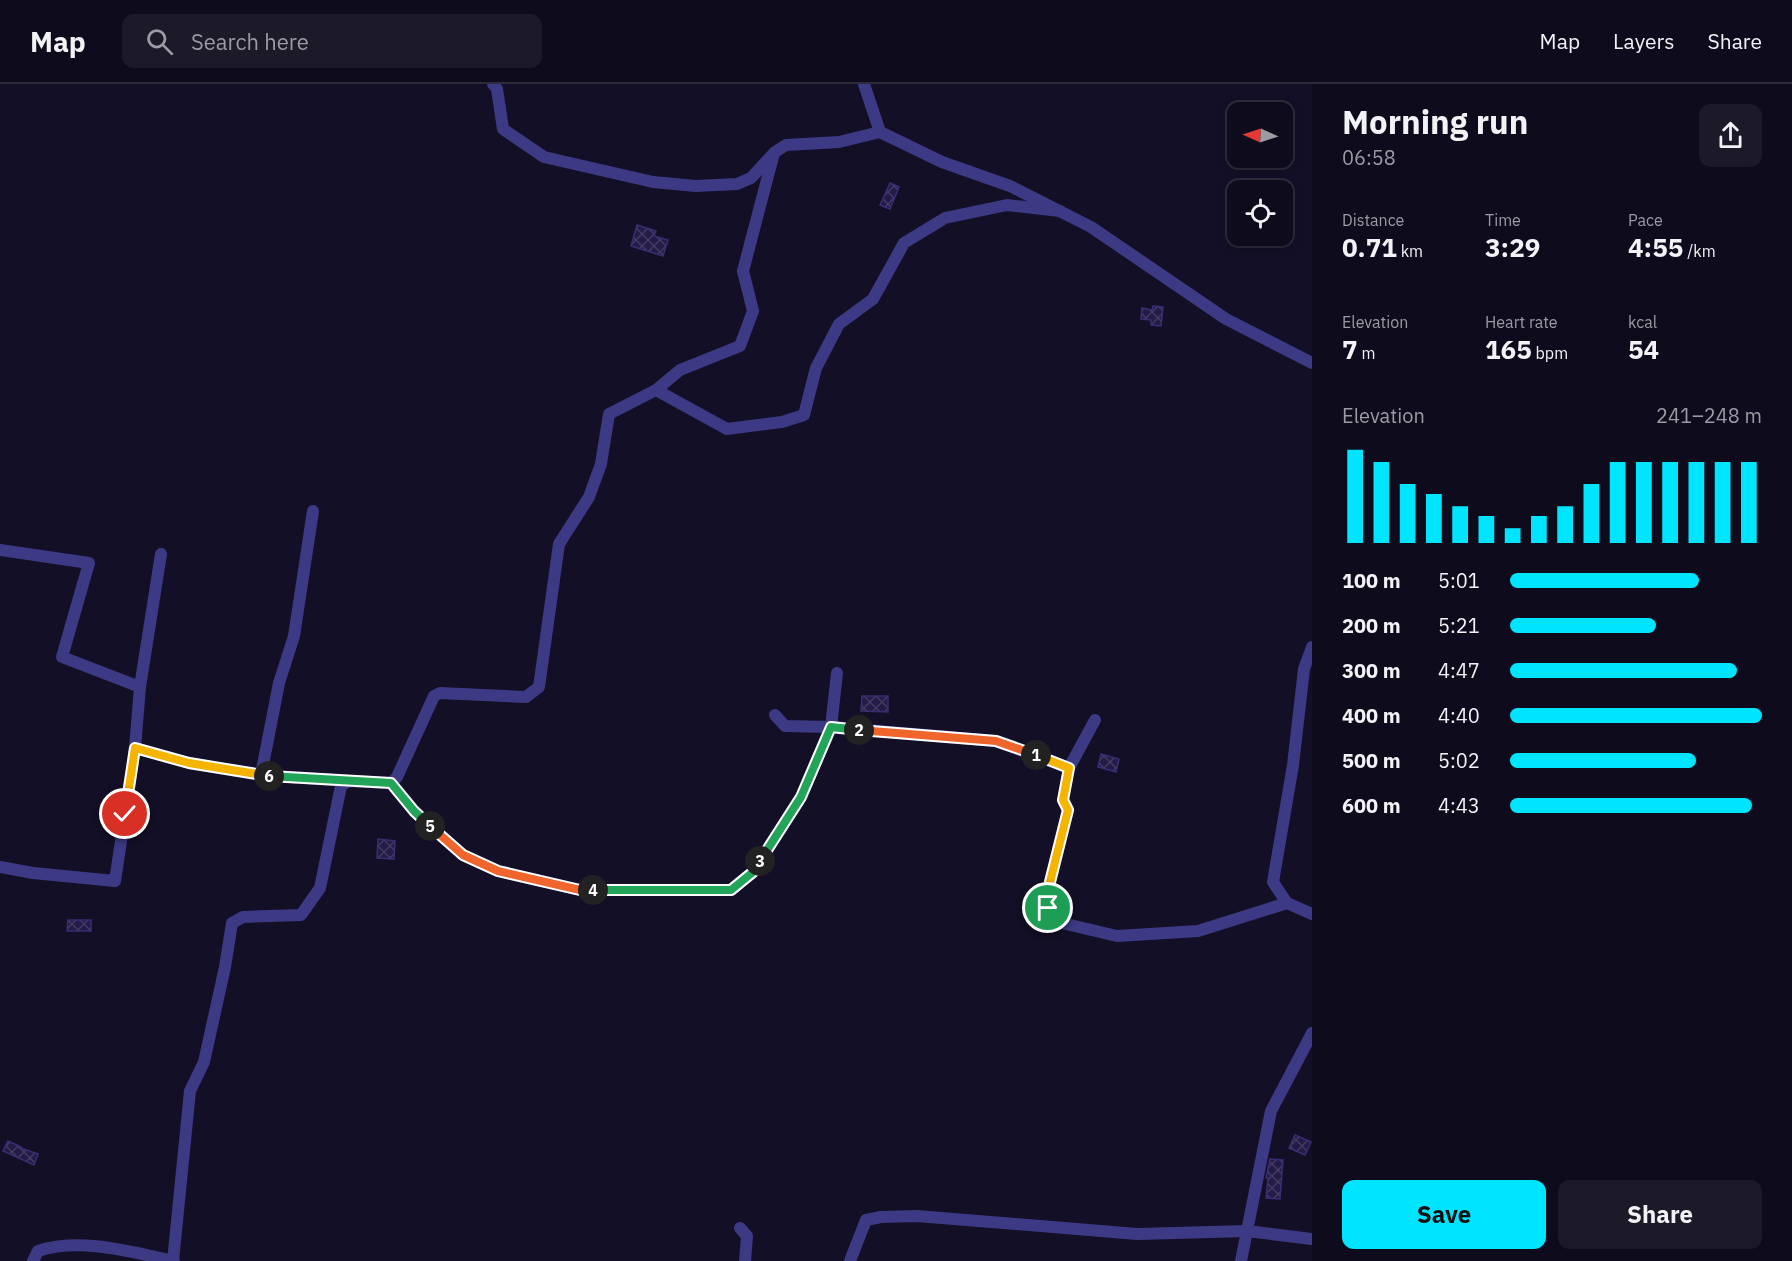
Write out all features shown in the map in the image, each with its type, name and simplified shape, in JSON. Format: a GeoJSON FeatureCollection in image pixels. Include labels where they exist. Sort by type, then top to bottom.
{"type":"FeatureCollection","features":[{"type":"Feature","properties":{"kind":"street"},"geometry":{"type":"LineString","coordinates":[[493,84],[497,89],[503,129],[544,157],[653,182],[696,186],[737,184],[750,178],[775,152],[786,145],[839,142],[880,132],[942,162],[1010,186],[1091,226],[1226,319],[1312,363]]}},
{"type":"Feature","properties":{"kind":"street"},"geometry":{"type":"LineString","coordinates":[[864,84],[880,132]]}},
{"type":"Feature","properties":{"kind":"street"},"geometry":{"type":"LineString","coordinates":[[135,748],[189,763],[261,775],[391,783],[397,777],[434,696],[440,693],[526,697],[539,687],[559,544],[589,497],[601,464],[609,414],[656,390],[680,370],[741,346],[753,311],[743,271],[775,152]]}},
{"type":"Feature","properties":{"kind":"street"},"geometry":{"type":"LineString","coordinates":[[656,390],[727,429],[782,422],[804,415],[816,368],[838,324],[873,299],[904,243],[945,218],[1007,205],[1060,211]]}},
{"type":"Feature","properties":{"kind":"street"},"geometry":{"type":"LineString","coordinates":[[261,775],[279,683],[294,636],[313,512]]}},
{"type":"Feature","properties":{"kind":"street"},"geometry":{"type":"LineString","coordinates":[[0,550],[89,563],[62,657],[140,687]]}},
{"type":"Feature","properties":{"kind":"street"},"geometry":{"type":"LineString","coordinates":[[0,867],[33,873],[115,881],[135,748],[140,687],[161,554]]}},
{"type":"Feature","properties":{"kind":"street"},"geometry":{"type":"LineString","coordinates":[[1312,647],[1304,669],[1293,765],[1273,882],[1287,903],[1312,914]]}},
{"type":"Feature","properties":{"kind":"street"},"geometry":{"type":"LineString","coordinates":[[391,783],[414,811],[463,855],[498,871],[580,890],[731,890],[753,872],[801,797],[831,727],[837,673]]}},
{"type":"Feature","properties":{"kind":"street"},"geometry":{"type":"LineString","coordinates":[[775,715],[785,726],[831,727],[996,741],[1069,768]]}},
{"type":"Feature","properties":{"kind":"street"},"geometry":{"type":"LineString","coordinates":[[1095,720],[1069,768],[1063,800],[1068,810],[1050,882],[1048,908],[1066,924],[1118,936],[1198,931],[1287,903]]}},
{"type":"Feature","properties":{"kind":"street"},"geometry":{"type":"LineString","coordinates":[[33,1261],[38,1251],[52,1246],[106,1246],[173,1261],[190,1091],[204,1062],[225,967],[232,923],[243,917],[301,915],[320,888],[341,786],[348,781]]}},
{"type":"Feature","properties":{"kind":"street"},"geometry":{"type":"LineString","coordinates":[[1241,1261],[1271,1111],[1312,1033]]}},
{"type":"Feature","properties":{"kind":"street"},"geometry":{"type":"LineString","coordinates":[[850,1261],[866,1220],[881,1216],[916,1216],[1137,1234],[1247,1231],[1312,1239]]}},
{"type":"Feature","properties":{"kind":"street"},"geometry":{"type":"LineString","coordinates":[[740,1228],[747,1236],[745,1261]]}},
{"type":"Feature","properties":{"kind":"building"},"geometry":{"type":"Polygon","coordinates":[[[890,183],[899,187],[890,209],[880,205],[890,183]]]}},
{"type":"Feature","properties":{"kind":"building"},"geometry":{"type":"Polygon","coordinates":[[[637,225],[656,231],[654,236],[668,240],[663,256],[631,246],[637,225]]]}},
{"type":"Feature","properties":{"kind":"building"},"geometry":{"type":"Polygon","coordinates":[[[1153,306],[1163,307],[1161,326],[1151,325],[1151,320],[1141,319],[1142,308],[1152,310],[1153,306]]]}},
{"type":"Feature","properties":{"kind":"building"},"geometry":{"type":"Polygon","coordinates":[[[862,696],[888,696],[888,712],[861,711],[862,696]]]}},
{"type":"Feature","properties":{"kind":"building"},"geometry":{"type":"Polygon","coordinates":[[[1101,754],[1119,759],[1116,772],[1098,767],[1101,754]]]}},
{"type":"Feature","properties":{"kind":"building"},"geometry":{"type":"Polygon","coordinates":[[[378,839],[395,841],[394,859],[377,858],[378,839]]]}},
{"type":"Feature","properties":{"kind":"building"},"geometry":{"type":"Polygon","coordinates":[[[68,920],[91,920],[91,931],[67,931],[68,920]]]}},
{"type":"Feature","properties":{"kind":"building"},"geometry":{"type":"Polygon","coordinates":[[[1295,1135],[1311,1142],[1305,1155],[1289,1148],[1295,1135]]]}},
{"type":"Feature","properties":{"kind":"building"},"geometry":{"type":"Polygon","coordinates":[[[8,1141],[38,1154],[34,1165],[3,1151],[8,1141]]]}},
{"type":"Feature","properties":{"kind":"building"},"geometry":{"type":"Polygon","coordinates":[[[1270,1159],[1283,1160],[1280,1199],[1266,1198],[1268,1178],[1266,1178],[1270,1159]]]}},
{"type":"Feature","properties":{"kind":"route"},"geometry":{"type":"LineString","coordinates":[[125,814],[135,748],[189,763],[261,775],[391,783],[414,811],[463,855],[498,871],[580,890],[731,890],[753,872],[801,797],[831,727],[996,741],[1069,768],[1063,793],[1063,800],[1068,810],[1050,882],[1048,908]]}}]}
